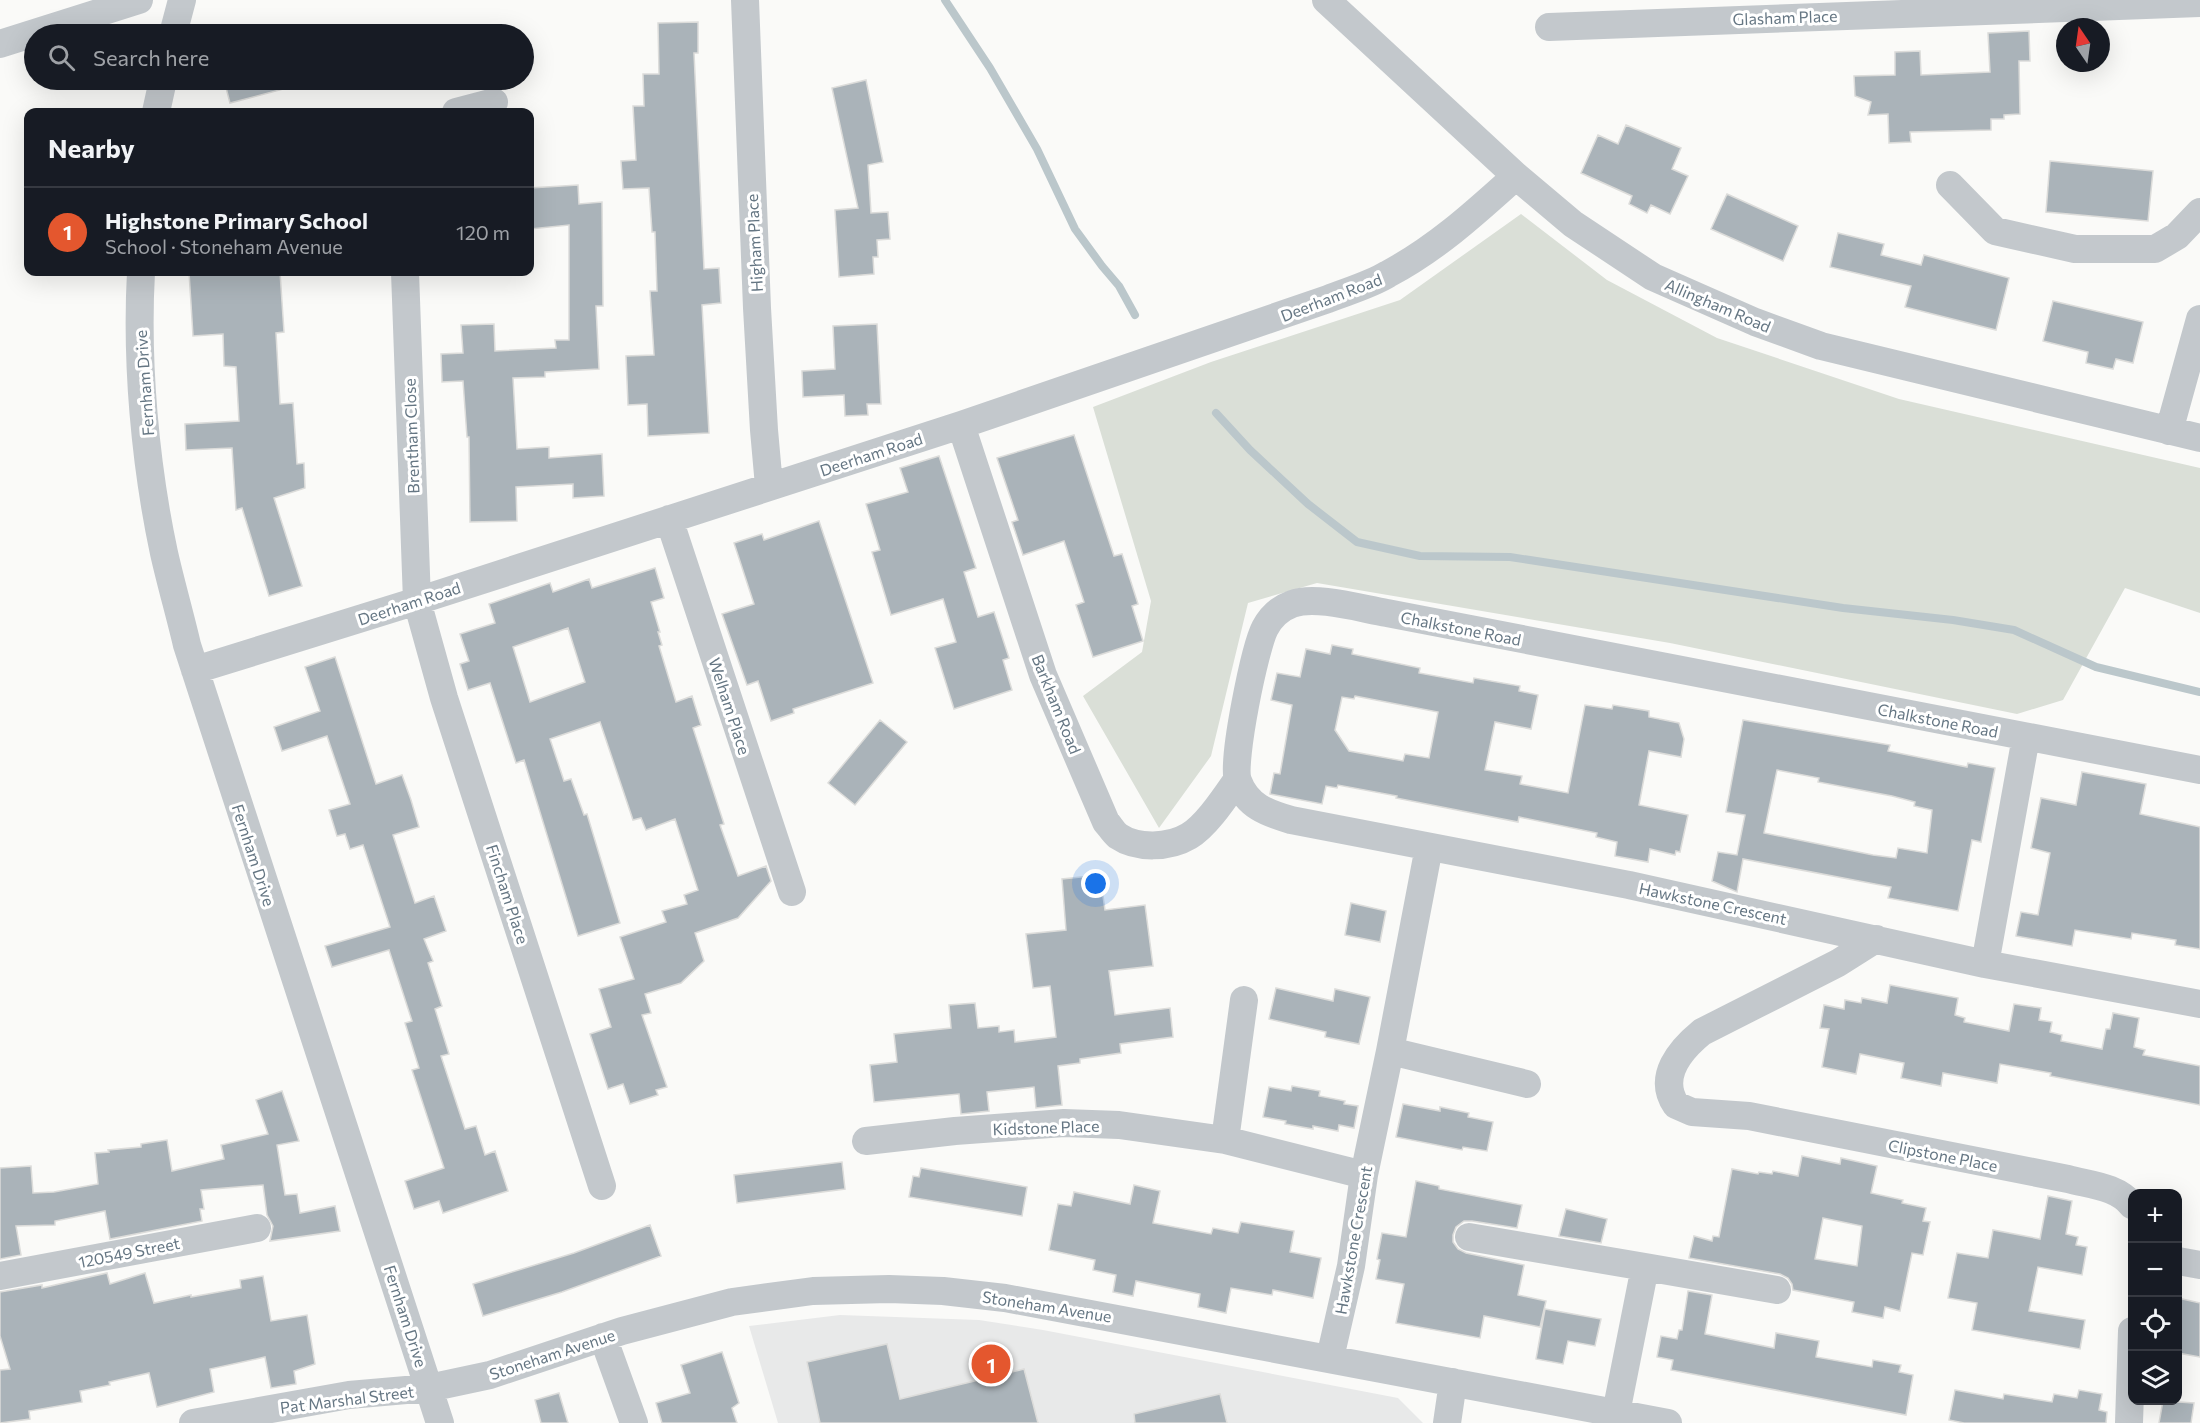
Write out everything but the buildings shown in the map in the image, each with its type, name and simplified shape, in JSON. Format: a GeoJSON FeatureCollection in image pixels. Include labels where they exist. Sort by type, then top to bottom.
{"type":"FeatureCollection","features":[{"type":"Feature","properties":{"kind":"street"},"geometry":{"type":"LineString","coordinates":[[63,24],[139,0]]}},
{"type":"Feature","properties":{"kind":"street"},"geometry":{"type":"LineString","coordinates":[[176,24],[182,0]]}},
{"type":"Feature","properties":{"kind":"street","name":"Higham Place"},"geometry":{"type":"LineString","coordinates":[[745,0],[757,308],[769,486]]}},
{"type":"Feature","properties":{"kind":"street","name":"Allingham Road"},"geometry":{"type":"LineString","coordinates":[[1326,0],[1516,176],[1573,224],[1653,277],[1755,322],[1821,346],[2200,438]]}},
{"type":"Feature","properties":{"kind":"street","name":"Glasham Place"},"geometry":{"type":"LineString","coordinates":[[1549,27],[1970,5],[2200,3]]}},
{"type":"Feature","properties":{"kind":"street"},"geometry":{"type":"LineString","coordinates":[[0,44],[24,36]]}},
{"type":"Feature","properties":{"kind":"street"},"geometry":{"type":"LineString","coordinates":[[157,108],[161,90]]}},
{"type":"Feature","properties":{"kind":"street"},"geometry":{"type":"LineString","coordinates":[[471,108],[494,102]]}},
{"type":"Feature","properties":{"kind":"street","name":"Deerham Road"},"geometry":{"type":"LineString","coordinates":[[195,670],[417,601],[961,425],[1268,321],[1386,276],[1450,235],[1516,176]]}},
{"type":"Feature","properties":{"kind":"street"},"geometry":{"type":"LineString","coordinates":[[1950,184],[1995,231],[2074,249],[2155,249],[2177,236],[2200,212]]}},
{"type":"Feature","properties":{"kind":"street","name":"Fernham Drive"},"geometry":{"type":"LineString","coordinates":[[141,276],[139,313],[150,471],[164,552],[195,670],[440,1423]]}},
{"type":"Feature","properties":{"kind":"street","name":"Brentham Close"},"geometry":{"type":"LineString","coordinates":[[405,276],[417,601]]}},
{"type":"Feature","properties":{"kind":"street"},"geometry":{"type":"LineString","coordinates":[[2169,431],[2200,319]]}},
{"type":"Feature","properties":{"kind":"street","name":"Barkham Road"},"geometry":{"type":"LineString","coordinates":[[961,425],[1043,675],[1098,804],[1116,835],[1131,843],[1145,845],[1174,841],[1189,836],[1238,780]]}},
{"type":"Feature","properties":{"kind":"street","name":"Welham Place"},"geometry":{"type":"LineString","coordinates":[[669,519],[792,892]]}},
{"type":"Feature","properties":{"kind":"street","name":"Fincham Place"},"geometry":{"type":"LineString","coordinates":[[417,601],[444,698],[602,1186]]}},
{"type":"Feature","properties":{"kind":"street","name":"Chalkstone Road"},"geometry":{"type":"LineString","coordinates":[[1238,780],[1236,772],[1238,751],[1258,648],[1265,628],[1282,608],[1294,603],[1309,601],[1387,613],[2200,770]]}},
{"type":"Feature","properties":{"kind":"street"},"geometry":{"type":"LineString","coordinates":[[1985,964],[2026,737]]}},
{"type":"Feature","properties":{"kind":"street"},"geometry":{"type":"LineString","coordinates":[[1238,780],[1249,800],[1264,811],[1276,816],[1429,847]]}},
{"type":"Feature","properties":{"kind":"street","name":"Hawkstone Crescent"},"geometry":{"type":"LineString","coordinates":[[1329,1358],[1351,1266],[1364,1175],[1429,847],[1629,885],[1985,964],[2200,1004]]}},
{"type":"Feature","properties":{"kind":"street","name":"Clipstone Place"},"geometry":{"type":"LineString","coordinates":[[1876,939],[1838,963],[1702,1032],[1688,1043],[1677,1058],[1668,1086],[1676,1105],[1692,1112],[1749,1116],[2115,1190],[2128,1199]]}},
{"type":"Feature","properties":{"kind":"street"},"geometry":{"type":"LineString","coordinates":[[1225,1140],[1244,1000]]}},
{"type":"Feature","properties":{"kind":"street"},"geometry":{"type":"LineString","coordinates":[[1390,1051],[1527,1084]]}},
{"type":"Feature","properties":{"kind":"street","name":"Kidstone Place"},"geometry":{"type":"LineString","coordinates":[[866,1141],[955,1131],[1084,1123],[1129,1126],[1225,1140],[1364,1175]]}},
{"type":"Feature","properties":{"kind":"street","name":"120549 Street"},"geometry":{"type":"LineString","coordinates":[[0,1276],[257,1228]]}},
{"type":"Feature","properties":{"kind":"street"},"geometry":{"type":"LineString","coordinates":[[1469,1238],[1777,1290]]}},
{"type":"Feature","properties":{"kind":"street"},"geometry":{"type":"LineString","coordinates":[[2182,1262],[2200,1265]]}},
{"type":"Feature","properties":{"kind":"street"},"geometry":{"type":"LineString","coordinates":[[1616,1413],[1645,1267]]}},
{"type":"Feature","properties":{"kind":"street","name":"Stoneham Avenue"},"geometry":{"type":"LineString","coordinates":[[429,1388],[490,1375],[649,1322],[732,1302],[813,1291],[889,1289],[943,1291],[1005,1298],[1668,1423]]}},
{"type":"Feature","properties":{"kind":"street"},"geometry":{"type":"LineString","coordinates":[[603,1337],[634,1423]]}},
{"type":"Feature","properties":{"kind":"street"},"geometry":{"type":"LineString","coordinates":[[2129,1423],[2132,1351]]}},
{"type":"Feature","properties":{"kind":"street"},"geometry":{"type":"LineString","coordinates":[[1447,1423],[1453,1382]]}},
{"type":"Feature","properties":{"kind":"street","name":"Pat Marshal Street"},"geometry":{"type":"LineString","coordinates":[[193,1423],[296,1414],[349,1395],[429,1388]]}},
{"type":"Feature","properties":{"kind":"shaded area"},"geometry":{"type":"Polygon","coordinates":[[[1521,214],[1607,280],[1717,338],[1899,399],[2200,468],[2200,613],[2125,588],[2063,700],[2017,714],[1670,643],[1317,583],[1248,603],[1211,756],[1159,828],[1083,696],[1142,652],[1151,601],[1093,407],[1211,362],[1400,300],[1521,214]]]}},
{"type":"Feature","properties":{"kind":"shaded area"},"geometry":{"type":"Polygon","coordinates":[[[840,1315],[979,1320],[1043,1330],[1398,1398],[1423,1423],[778,1423],[749,1326],[840,1315]]]}},
{"type":"Feature","properties":{"kind":"waterway"},"geometry":{"type":"LineString","coordinates":[[945,0],[990,68],[1037,149],[1075,229],[1119,286],[1135,315]]}},
{"type":"Feature","properties":{"kind":"waterway"},"geometry":{"type":"LineString","coordinates":[[1216,413],[1250,450],[1308,504],[1357,542],[1420,556],[1510,557],[1843,608],[1953,620],[2014,630],[2096,667],[2200,692]]}},
{"type":"Feature","properties":{"kind":"place","name":"Highstone Primary School"},"geometry":{"type":"Point","coordinates":[991,1364]}}]}
